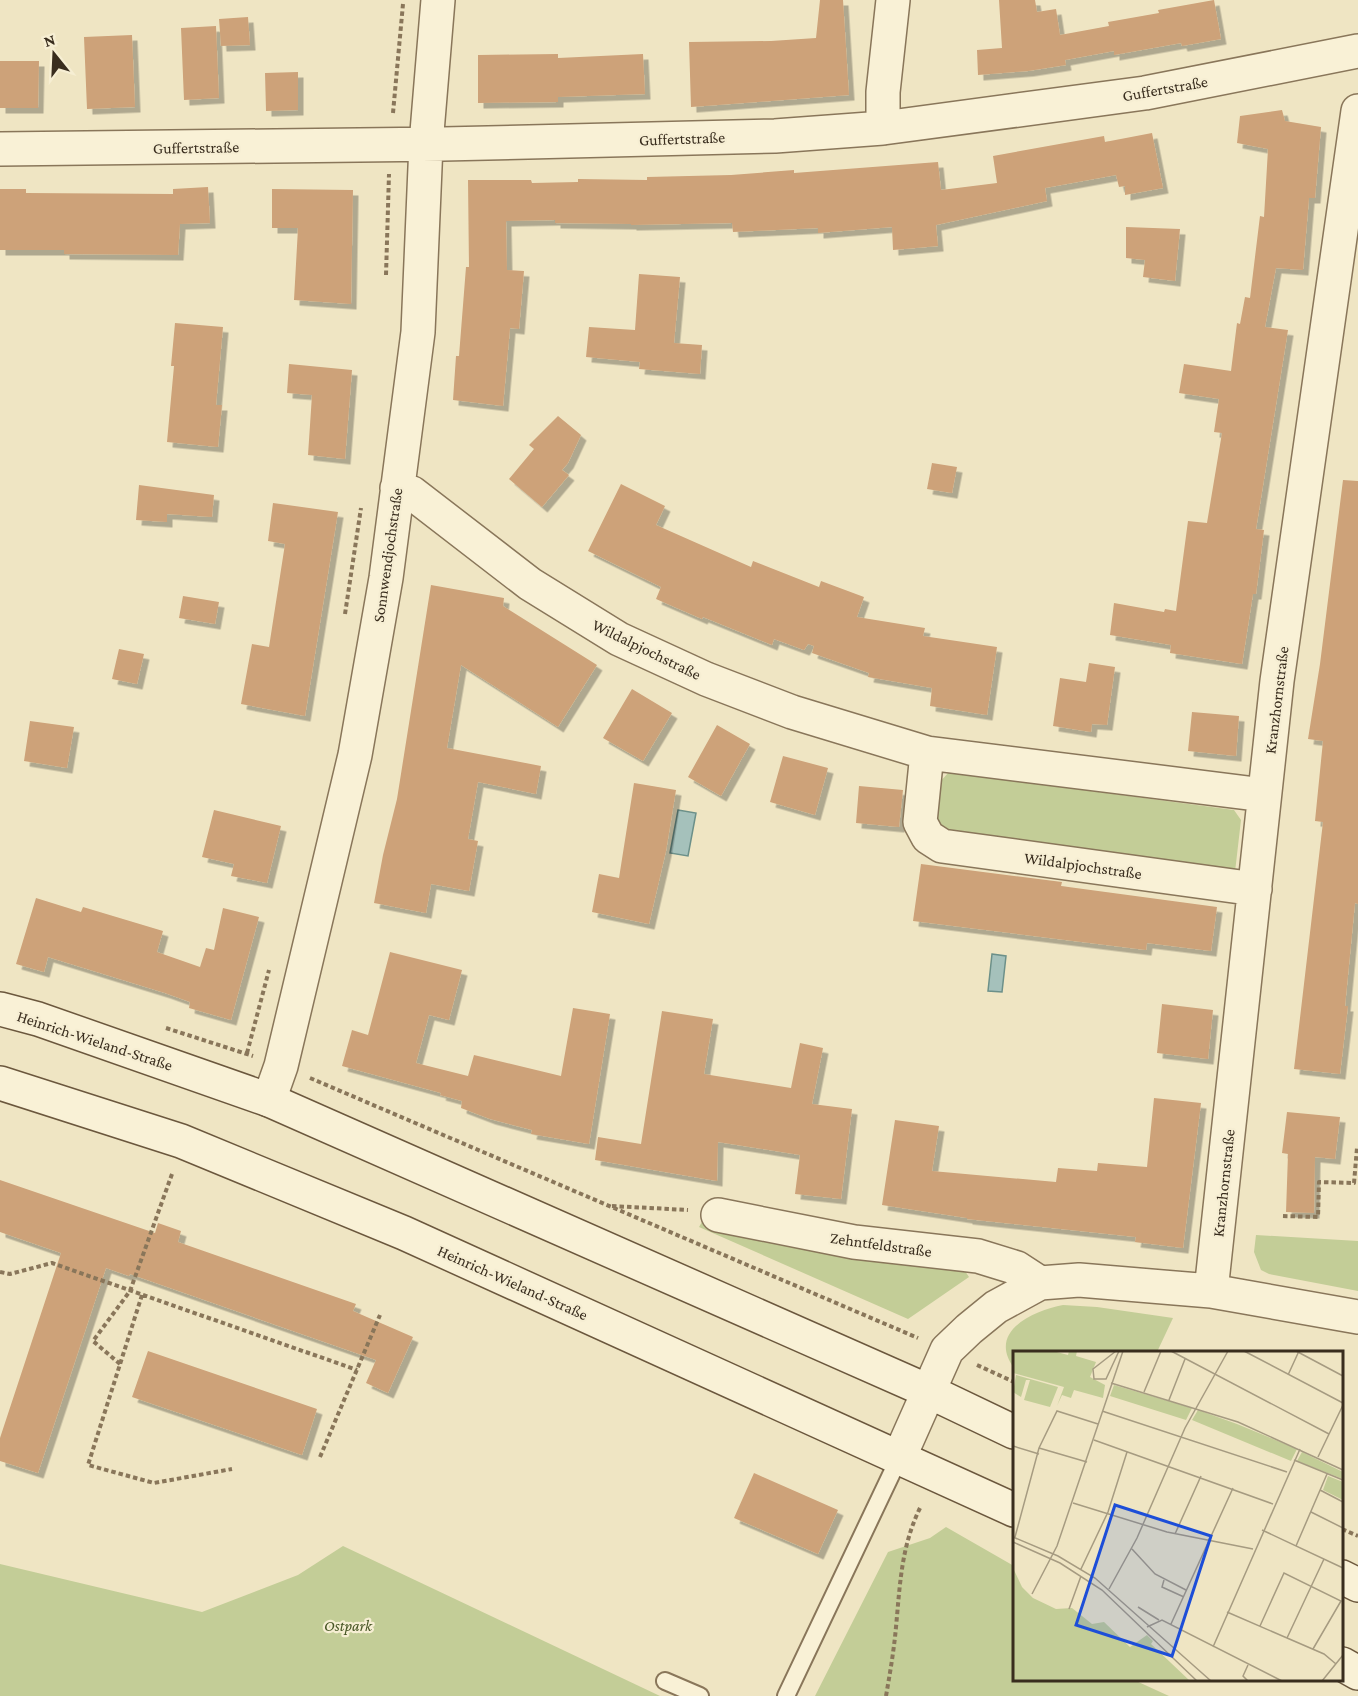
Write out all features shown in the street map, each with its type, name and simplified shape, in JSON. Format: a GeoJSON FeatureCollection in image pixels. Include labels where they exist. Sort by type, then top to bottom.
{"type":"FeatureCollection","features":[{"type":"Feature","properties":{"kind":"street","name":"Sonnwendjochstraße"},"geometry":{"type":"LineString","coordinates":[[269,1100],[280,1066],[354,754],[386,578],[418,332],[426,144],[438,0]]}},
{"type":"Feature","properties":{"kind":"street"},"geometry":{"type":"LineString","coordinates":[[882,128],[882,92],[893,0]]}},
{"type":"Feature","properties":{"kind":"street","name":"Guffertstraße"},"geometry":{"type":"LineString","coordinates":[[0,149],[390,145],[775,136],[882,128],[1145,93],[1358,51]]}},
{"type":"Feature","properties":{"kind":"street","name":"Kranzhornstraße"},"geometry":{"type":"LineString","coordinates":[[1211,1291],[1278,673],[1358,111]]}},
{"type":"Feature","properties":{"kind":"street","name":"Wildalpjochstraße"},"geometry":{"type":"LineString","coordinates":[[397,488],[412,493],[530,584],[619,639],[706,679],[792,712],[927,753],[1264,795]]}},
{"type":"Feature","properties":{"kind":"street","name":"Wildalpjochstraße"},"geometry":{"type":"LineString","coordinates":[[927,753],[920,822],[928,837],[942,846],[1256,890]]}},
{"type":"Feature","properties":{"kind":"street","name":"Heinrich-Wieland-Straße"},"geometry":{"type":"LineString","coordinates":[[0,1009],[38,1019],[269,1100],[928,1391],[1013,1432]]}},
{"type":"Feature","properties":{"kind":"street","name":"Heinrich-Wieland-Straße"},"geometry":{"type":"LineString","coordinates":[[0,1083],[181,1141],[404,1233],[1013,1510]]}},
{"type":"Feature","properties":{"kind":"street","name":"Zehntfeldstraße"},"geometry":{"type":"LineString","coordinates":[[718,1215],[854,1242],[978,1256],[1017,1268],[1040,1283]]}},
{"type":"Feature","properties":{"kind":"street"},"geometry":{"type":"LineString","coordinates":[[899,1458],[947,1350],[996,1306],[1040,1283],[1079,1280],[1211,1291],[1358,1317]]}},
{"type":"Feature","properties":{"kind":"street"},"geometry":{"type":"LineString","coordinates":[[1343,1578],[1358,1585]]}},
{"type":"Feature","properties":{"kind":"street"},"geometry":{"type":"LineString","coordinates":[[1343,1665],[1358,1673]]}},
{"type":"Feature","properties":{"kind":"lane"},"geometry":{"type":"LineString","coordinates":[[786,1696],[899,1458]]}},
{"type":"Feature","properties":{"kind":"lane"},"geometry":{"type":"LineString","coordinates":[[665,1681],[700,1696]]}},
{"type":"Feature","properties":{"kind":"path"},"geometry":{"type":"LineString","coordinates":[[386,283],[390,145],[404,0]]}},
{"type":"Feature","properties":{"kind":"path"},"geometry":{"type":"LineString","coordinates":[[344,622],[361,504]]}},
{"type":"Feature","properties":{"kind":"path"},"geometry":{"type":"LineString","coordinates":[[247,1053],[271,961]]}},
{"type":"Feature","properties":{"kind":"path"},"geometry":{"type":"LineString","coordinates":[[160,1026],[247,1053],[280,1066],[947,1350],[1013,1382]]}},
{"type":"Feature","properties":{"kind":"path"},"geometry":{"type":"LineString","coordinates":[[1283,1216],[1318,1217],[1319,1182],[1354,1183],[1357,1148]]}},
{"type":"Feature","properties":{"kind":"path"},"geometry":{"type":"LineString","coordinates":[[120,1364],[93,1341],[130,1291],[172,1174]]}},
{"type":"Feature","properties":{"kind":"path"},"geometry":{"type":"LineString","coordinates":[[608,1206],[691,1210],[718,1215]]}},
{"type":"Feature","properties":{"kind":"path"},"geometry":{"type":"LineString","coordinates":[[0,1272],[10,1274],[52,1263],[357,1370]]}},
{"type":"Feature","properties":{"kind":"path"},"geometry":{"type":"LineString","coordinates":[[142,1295],[87,1465],[154,1483],[232,1469]]}},
{"type":"Feature","properties":{"kind":"path"},"geometry":{"type":"LineString","coordinates":[[320,1457],[380,1315]]}},
{"type":"Feature","properties":{"kind":"path"},"geometry":{"type":"LineString","coordinates":[[886,1696],[896,1627],[898,1586],[909,1530],[920,1508]]}},
{"type":"Feature","properties":{"kind":"path"},"geometry":{"type":"LineString","coordinates":[[1343,1530],[1358,1536]]}},
{"type":"Feature","properties":{"kind":"green space"},"geometry":{"type":"Polygon","coordinates":[[[949,772],[1234,810],[1241,820],[1235,872],[958,837],[937,822],[939,783],[949,772]]]}},
{"type":"Feature","properties":{"kind":"green space"},"geometry":{"type":"Polygon","coordinates":[[[702,1222],[965,1271],[969,1277],[908,1319],[699,1227],[702,1222]]]}},
{"type":"Feature","properties":{"kind":"green space"},"geometry":{"type":"Polygon","coordinates":[[[1256,1235],[1358,1241],[1358,1291],[1269,1274],[1261,1270],[1254,1252],[1256,1235]]]}},
{"type":"Feature","properties":{"kind":"green space"},"geometry":{"type":"Polygon","coordinates":[[[1063,1305],[1097,1307],[1173,1318],[1157,1351],[1013,1351],[1013,1366],[1007,1355],[1006,1343],[1010,1333],[1027,1318],[1063,1305]]]}},
{"type":"Feature","properties":{"kind":"green space"},"geometry":{"type":"Polygon","coordinates":[[[946,1527],[1013,1565],[1013,1681],[1136,1681],[1169,1696],[815,1696],[888,1552],[930,1538],[946,1527]]]}},
{"type":"Feature","properties":{"kind":"green space","name":"Ostpark"},"geometry":{"type":"Polygon","coordinates":[[[343,1546],[660,1696],[0,1696],[0,1564],[202,1612],[298,1575],[343,1546]]]}},
{"type":"Feature","properties":{"kind":"water"},"geometry":{"type":"Polygon","coordinates":[[[678,810],[696,813],[688,856],[670,853],[678,810]]]}},
{"type":"Feature","properties":{"kind":"water"},"geometry":{"type":"Polygon","coordinates":[[[992,954],[1006,956],[1002,992],[988,991],[992,954]]]}},
{"type":"Feature","properties":{"kind":"building"},"geometry":{"type":"Polygon","coordinates":[[[820,0],[843,0],[849,95],[691,107],[689,42],[816,38],[820,0]]]}},
{"type":"Feature","properties":{"kind":"building"},"geometry":{"type":"Polygon","coordinates":[[[999,0],[1035,0],[1037,12],[1056,9],[1060,35],[1109,26],[1108,22],[1159,13],[1158,10],[1214,0],[1221,39],[1182,46],[1181,43],[1114,55],[1114,51],[1065,60],[1066,65],[978,75],[977,50],[1002,48],[999,0]]]}},
{"type":"Feature","properties":{"kind":"building"},"geometry":{"type":"Polygon","coordinates":[[[248,17],[250,45],[221,46],[219,19],[248,17]]]}},
{"type":"Feature","properties":{"kind":"building"},"geometry":{"type":"Polygon","coordinates":[[[216,26],[219,98],[184,100],[181,28],[216,26]]]}},
{"type":"Feature","properties":{"kind":"building"},"geometry":{"type":"Polygon","coordinates":[[[132,35],[135,107],[87,109],[84,37],[132,35]]]}},
{"type":"Feature","properties":{"kind":"building"},"geometry":{"type":"Polygon","coordinates":[[[558,54],[558,58],[643,54],[645,94],[558,97],[558,102],[478,103],[478,55],[558,54]]]}},
{"type":"Feature","properties":{"kind":"building"},"geometry":{"type":"Polygon","coordinates":[[[0,61],[39,61],[38,108],[0,108],[0,61]]]}},
{"type":"Feature","properties":{"kind":"building"},"geometry":{"type":"Polygon","coordinates":[[[298,72],[298,110],[266,111],[265,73],[298,72]]]}},
{"type":"Feature","properties":{"kind":"building"},"geometry":{"type":"Polygon","coordinates":[[[1282,110],[1285,121],[1321,127],[1315,198],[1309,198],[1303,270],[1276,268],[1265,327],[1288,330],[1256,529],[1264,530],[1256,594],[1253,594],[1242,664],[1170,653],[1171,645],[1110,635],[1114,603],[1164,612],[1165,609],[1176,611],[1188,521],[1207,523],[1222,433],[1214,432],[1219,399],[1179,393],[1184,364],[1231,371],[1237,323],[1240,324],[1245,297],[1250,298],[1260,216],[1264,217],[1268,149],[1237,143],[1240,116],[1282,110]]]}},
{"type":"Feature","properties":{"kind":"building"},"geometry":{"type":"Polygon","coordinates":[[[1152,133],[1163,188],[1125,195],[1125,186],[1119,187],[1116,175],[1045,188],[1047,201],[936,225],[938,246],[893,250],[892,227],[818,233],[818,228],[733,232],[732,223],[631,225],[555,223],[555,220],[506,221],[507,270],[524,271],[519,329],[510,328],[503,406],[453,400],[466,267],[469,267],[468,180],[531,180],[532,183],[578,182],[578,179],[647,180],[647,177],[731,175],[794,170],[794,173],[938,162],[941,190],[997,183],[993,156],[1104,136],[1105,142],[1152,133]]]}},
{"type":"Feature","properties":{"kind":"building"},"geometry":{"type":"Polygon","coordinates":[[[208,187],[210,223],[180,224],[178,255],[64,254],[64,250],[0,250],[0,189],[26,189],[26,193],[173,194],[173,189],[208,187]]]}},
{"type":"Feature","properties":{"kind":"building"},"geometry":{"type":"Polygon","coordinates":[[[272,189],[353,190],[351,304],[294,300],[298,228],[272,228],[272,189]]]}},
{"type":"Feature","properties":{"kind":"building"},"geometry":{"type":"Polygon","coordinates":[[[1126,227],[1180,229],[1175,281],[1143,277],[1145,260],[1126,258],[1126,227]]]}},
{"type":"Feature","properties":{"kind":"building"},"geometry":{"type":"Polygon","coordinates":[[[639,274],[680,277],[674,343],[702,345],[700,374],[639,369],[640,362],[586,357],[589,327],[635,330],[639,274]]]}},
{"type":"Feature","properties":{"kind":"building"},"geometry":{"type":"Polygon","coordinates":[[[175,323],[223,327],[216,405],[222,405],[218,447],[167,442],[174,366],[171,366],[175,323]]]}},
{"type":"Feature","properties":{"kind":"building"},"geometry":{"type":"Polygon","coordinates":[[[289,364],[352,370],[345,459],[308,455],[312,395],[287,393],[289,364]]]}},
{"type":"Feature","properties":{"kind":"building"},"geometry":{"type":"Polygon","coordinates":[[[558,416],[581,435],[568,463],[562,470],[569,475],[542,507],[509,479],[534,449],[529,445],[558,416]]]}},
{"type":"Feature","properties":{"kind":"building"},"geometry":{"type":"Polygon","coordinates":[[[932,463],[957,467],[952,493],[927,489],[932,463]]]}},
{"type":"Feature","properties":{"kind":"building"},"geometry":{"type":"Polygon","coordinates":[[[1343,480],[1358,481],[1358,904],[1355,903],[1345,1006],[1348,1006],[1340,1074],[1294,1069],[1323,822],[1315,821],[1323,741],[1308,739],[1320,664],[1343,480]]]}},
{"type":"Feature","properties":{"kind":"building"},"geometry":{"type":"Polygon","coordinates":[[[621,484],[665,506],[656,525],[751,567],[753,561],[819,587],[821,581],[864,597],[857,617],[925,628],[923,636],[997,647],[987,715],[930,706],[932,688],[868,677],[869,673],[812,653],[814,646],[808,644],[804,650],[774,639],[772,645],[656,599],[661,587],[588,551],[621,484]]]}},
{"type":"Feature","properties":{"kind":"building"},"geometry":{"type":"Polygon","coordinates":[[[139,485],[214,495],[212,517],[167,514],[167,522],[136,520],[139,485]]]}},
{"type":"Feature","properties":{"kind":"building"},"geometry":{"type":"Polygon","coordinates":[[[273,503],[338,512],[305,716],[241,704],[252,644],[269,647],[285,544],[268,541],[273,503]]]}},
{"type":"Feature","properties":{"kind":"building"},"geometry":{"type":"Polygon","coordinates":[[[431,585],[504,598],[503,606],[597,665],[558,727],[461,665],[447,748],[541,766],[536,794],[478,782],[468,839],[478,841],[469,891],[431,884],[426,913],[374,903],[397,799],[431,585]]]}},
{"type":"Feature","properties":{"kind":"building"},"geometry":{"type":"Polygon","coordinates":[[[183,596],[219,602],[215,624],[179,618],[183,596]]]}},
{"type":"Feature","properties":{"kind":"building"},"geometry":{"type":"Polygon","coordinates":[[[119,649],[144,654],[137,684],[112,679],[119,649]]]}},
{"type":"Feature","properties":{"kind":"building"},"geometry":{"type":"Polygon","coordinates":[[[1089,663],[1115,667],[1107,725],[1092,724],[1091,732],[1053,726],[1060,678],[1086,682],[1089,663]]]}},
{"type":"Feature","properties":{"kind":"building"},"geometry":{"type":"Polygon","coordinates":[[[632,689],[672,713],[643,761],[603,738],[632,689]]]}},
{"type":"Feature","properties":{"kind":"building"},"geometry":{"type":"Polygon","coordinates":[[[1192,712],[1239,716],[1236,756],[1188,751],[1192,712]]]}},
{"type":"Feature","properties":{"kind":"building"},"geometry":{"type":"Polygon","coordinates":[[[30,721],[74,727],[67,768],[24,761],[30,721]]]}},
{"type":"Feature","properties":{"kind":"building"},"geometry":{"type":"Polygon","coordinates":[[[717,725],[750,744],[721,796],[688,777],[717,725]]]}},
{"type":"Feature","properties":{"kind":"building"},"geometry":{"type":"Polygon","coordinates":[[[783,756],[828,768],[815,815],[770,802],[783,756]]]}},
{"type":"Feature","properties":{"kind":"building"},"geometry":{"type":"Polygon","coordinates":[[[634,783],[676,790],[666,851],[649,924],[592,912],[599,874],[619,878],[634,783]]]}},
{"type":"Feature","properties":{"kind":"building"},"geometry":{"type":"Polygon","coordinates":[[[859,786],[903,790],[899,827],[856,823],[859,786]]]}},
{"type":"Feature","properties":{"kind":"building"},"geometry":{"type":"Polygon","coordinates":[[[214,810],[281,826],[267,883],[231,876],[234,864],[202,857],[214,810]]]}},
{"type":"Feature","properties":{"kind":"building"},"geometry":{"type":"Polygon","coordinates":[[[921,864],[1062,882],[1061,886],[1217,907],[1211,951],[1147,943],[1146,950],[913,921],[921,864]]]}},
{"type":"Feature","properties":{"kind":"building"},"geometry":{"type":"Polygon","coordinates":[[[36,898],[81,912],[83,907],[163,931],[157,952],[200,967],[206,948],[214,950],[223,908],[259,917],[231,1020],[189,1008],[190,1002],[165,993],[48,957],[44,972],[16,964],[36,898]]]}},
{"type":"Feature","properties":{"kind":"building"},"geometry":{"type":"Polygon","coordinates":[[[390,952],[462,970],[449,1020],[429,1015],[416,1063],[468,1076],[474,1055],[561,1076],[573,1008],[610,1014],[589,1144],[531,1134],[532,1130],[490,1119],[461,1108],[462,1101],[440,1095],[441,1093],[342,1066],[352,1030],[368,1035],[390,952]]]}},
{"type":"Feature","properties":{"kind":"building"},"geometry":{"type":"Polygon","coordinates":[[[1162,1004],[1213,1010],[1208,1059],[1157,1053],[1162,1004]]]}},
{"type":"Feature","properties":{"kind":"building"},"geometry":{"type":"Polygon","coordinates":[[[662,1011],[713,1019],[704,1074],[791,1088],[800,1043],[823,1048],[812,1104],[852,1109],[841,1199],[795,1194],[800,1155],[718,1142],[717,1181],[595,1160],[598,1137],[641,1144],[662,1011]]]}},
{"type":"Feature","properties":{"kind":"building"},"geometry":{"type":"Polygon","coordinates":[[[1154,1098],[1201,1103],[1183,1248],[1135,1242],[1136,1237],[967,1219],[882,1205],[895,1120],[939,1126],[932,1171],[1056,1182],[1058,1168],[1097,1171],[1098,1163],[1147,1167],[1154,1098]]]}},
{"type":"Feature","properties":{"kind":"building"},"geometry":{"type":"Polygon","coordinates":[[[1287,1112],[1340,1117],[1335,1159],[1315,1157],[1314,1213],[1286,1212],[1288,1154],[1282,1153],[1287,1112]]]}},
{"type":"Feature","properties":{"kind":"building"},"geometry":{"type":"Polygon","coordinates":[[[0,1180],[155,1233],[158,1223],[181,1231],[178,1242],[356,1304],[353,1311],[413,1337],[388,1393],[366,1383],[376,1360],[130,1274],[129,1276],[106,1268],[38,1473],[0,1461],[0,1438],[61,1253],[0,1232],[0,1180]]]}},
{"type":"Feature","properties":{"kind":"building"},"geometry":{"type":"Polygon","coordinates":[[[148,1351],[317,1409],[302,1455],[132,1397],[148,1351]]]}},
{"type":"Feature","properties":{"kind":"building"},"geometry":{"type":"Polygon","coordinates":[[[754,1473],[838,1510],[818,1554],[734,1518],[754,1473]]]}}]}
